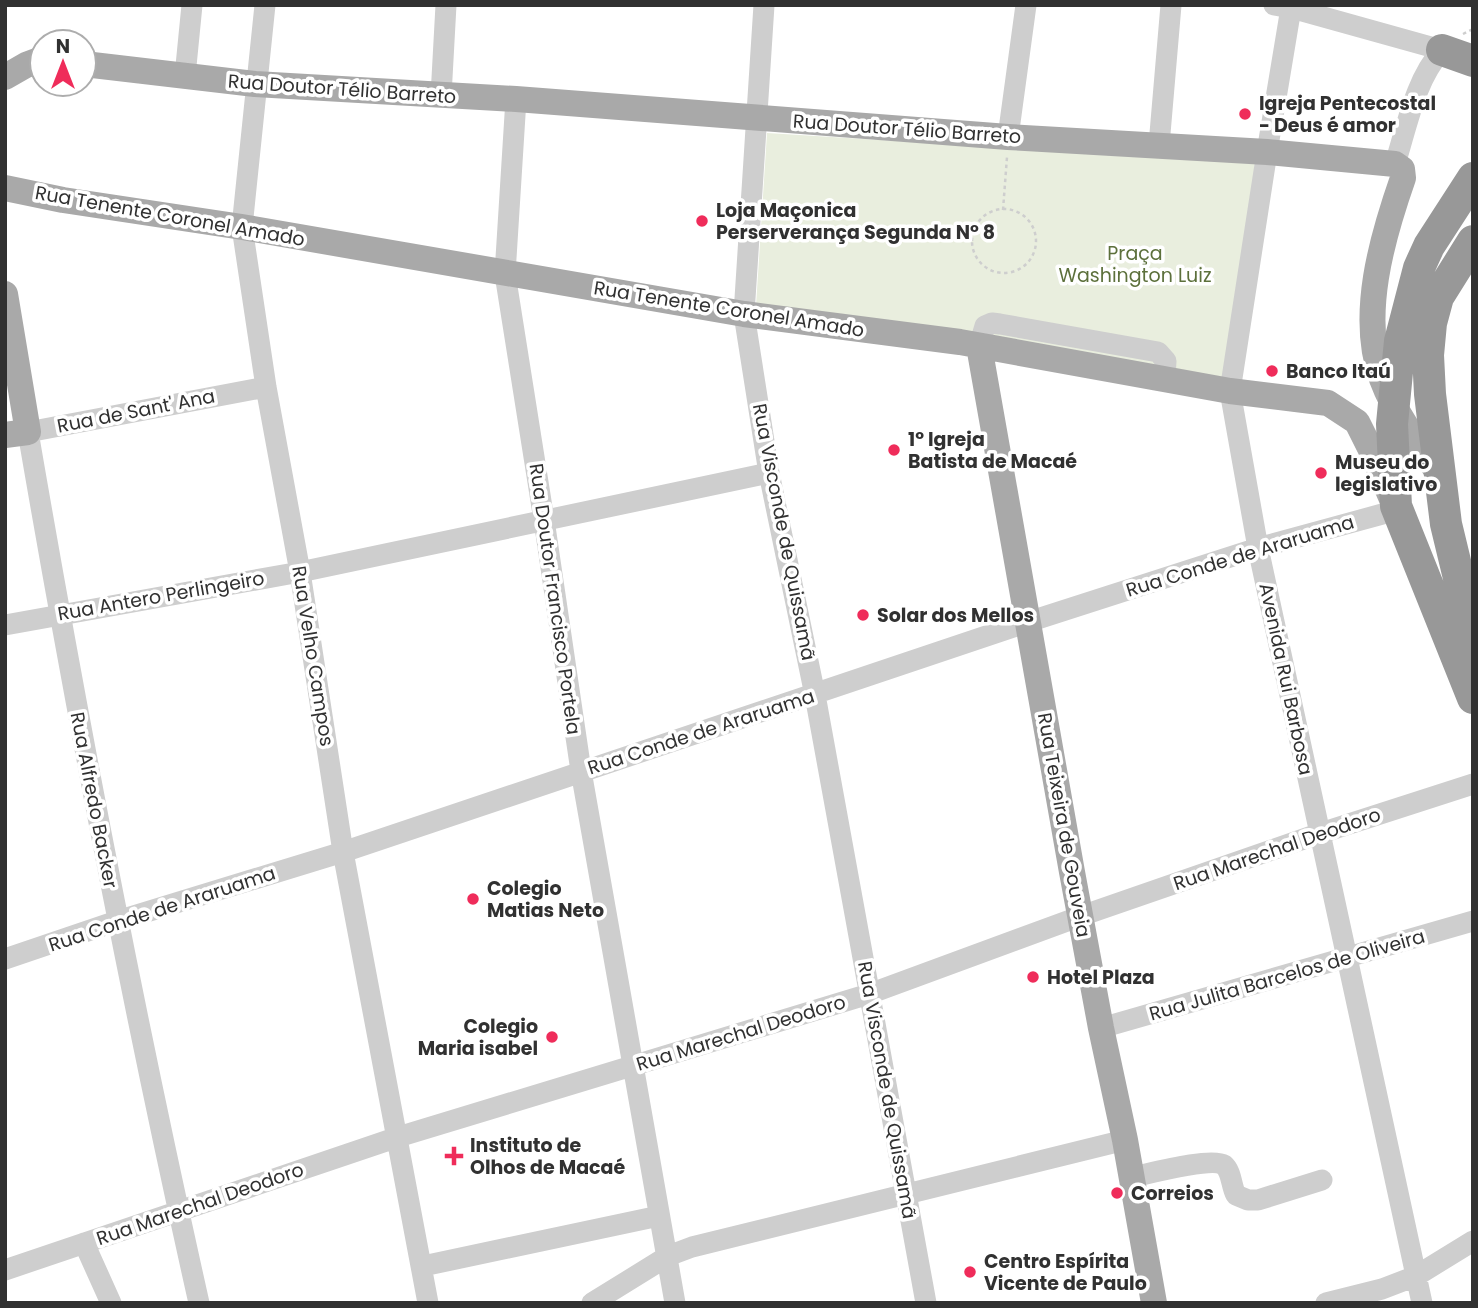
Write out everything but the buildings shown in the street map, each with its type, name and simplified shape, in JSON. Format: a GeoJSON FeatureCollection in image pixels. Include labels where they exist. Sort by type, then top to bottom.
{"type":"FeatureCollection","features":[{"type":"Feature","properties":{"kind":"highway"},"geometry":{"type":"LineString","coordinates":[[1473,178],[1429,246],[1419,268],[1432,291],[1428,355],[1430,394],[1446,524],[1473,636]]}},
{"type":"Feature","properties":{"kind":"highway"},"geometry":{"type":"LineString","coordinates":[[1473,241],[1432,291],[1400,341],[1392,400],[1392,464],[1400,517],[1473,698]]}},
{"type":"Feature","properties":{"kind":"highway"},"geometry":{"type":"LineString","coordinates":[[1400,517],[1426,538],[1434,535],[1446,524]]}},
{"type":"Feature","properties":{"kind":"main road"},"geometry":{"type":"LineString","coordinates":[[5,55],[28,57]]}},
{"type":"Feature","properties":{"kind":"main road"},"geometry":{"type":"LineString","coordinates":[[5,77],[28,64]]}},
{"type":"Feature","properties":{"kind":"main road","name":"Rua Doutor Télio Barreto"},"geometry":{"type":"LineString","coordinates":[[98,66],[255,84],[516,99],[1008,137],[1267,152],[1395,164]]}},
{"type":"Feature","properties":{"kind":"main road"},"geometry":{"type":"LineString","coordinates":[[1395,164],[1402,169],[1403,178],[1381,248],[1373,337],[1382,378],[1392,400],[1418,445],[1441,476]]}},
{"type":"Feature","properties":{"kind":"main road","name":"Rua Tenente Coronel Amado"},"geometry":{"type":"LineString","coordinates":[[5,188],[744,314],[979,346],[1230,391],[1328,403],[1357,422],[1400,517]]}},
{"type":"Feature","properties":{"kind":"main road","name":"Rua Alfredo Backer"},"geometry":{"type":"LineString","coordinates":[[5,294],[17,434]]}},
{"type":"Feature","properties":{"kind":"main road","name":"Rua Teixeira de Gouveia"},"geometry":{"type":"LineString","coordinates":[[979,346],[1101,1028],[1125,1140],[1154,1303]]}},
{"type":"Feature","properties":{"kind":"street"},"geometry":{"type":"LineString","coordinates":[[185,76],[192,5]]}},
{"type":"Feature","properties":{"kind":"street","name":"Rua Velho Campos"},"geometry":{"type":"LineString","coordinates":[[265,5],[242,228],[266,387],[300,572],[343,852],[428,1303]]}},
{"type":"Feature","properties":{"kind":"street"},"geometry":{"type":"LineString","coordinates":[[441,96],[446,5]]}},
{"type":"Feature","properties":{"kind":"street","name":"Rua Visconde de Quissamã"},"geometry":{"type":"LineString","coordinates":[[764,5],[744,314],[769,473],[815,695],[926,1303]]}},
{"type":"Feature","properties":{"kind":"street"},"geometry":{"type":"LineString","coordinates":[[1008,137],[1026,5]]}},
{"type":"Feature","properties":{"kind":"street"},"geometry":{"type":"LineString","coordinates":[[1159,145],[1171,5]]}},
{"type":"Feature","properties":{"kind":"street"},"geometry":{"type":"LineString","coordinates":[[1283,7],[1462,45]]}},
{"type":"Feature","properties":{"kind":"street","name":"Avenida Rui Barbosa"},"geometry":{"type":"LineString","coordinates":[[1283,7],[1267,152],[1230,391],[1258,548],[1318,834],[1422,1303]]}},
{"type":"Feature","properties":{"kind":"street"},"geometry":{"type":"LineString","coordinates":[[1395,164],[1431,62],[1462,45]]}},
{"type":"Feature","properties":{"kind":"street","name":"Rua Doutor Francisco Portela"},"geometry":{"type":"LineString","coordinates":[[516,99],[505,274],[581,771],[675,1303]]}},
{"type":"Feature","properties":{"kind":"street","name":"Rua de Sant' Ana"},"geometry":{"type":"LineString","coordinates":[[17,434],[266,387]]}},
{"type":"Feature","properties":{"kind":"street","name":"Rua Alfredo Backer"},"geometry":{"type":"LineString","coordinates":[[17,434],[59,614],[117,921],[199,1303]]}},
{"type":"Feature","properties":{"kind":"street","name":"Rua Antero Perlingeiro"},"geometry":{"type":"LineString","coordinates":[[5,625],[300,572],[769,473]]}},
{"type":"Feature","properties":{"kind":"street","name":"Rua Conde de Araruama"},"geometry":{"type":"LineString","coordinates":[[5,959],[117,921],[343,852],[1028,622],[1258,548],[1400,517]]}},
{"type":"Feature","properties":{"kind":"street","name":"Rua Marechal Deodoro"},"geometry":{"type":"LineString","coordinates":[[5,1270],[398,1137],[869,994],[1081,916],[1473,784]]}},
{"type":"Feature","properties":{"kind":"street","name":"Rua Julita Barcelos de Oliveira"},"geometry":{"type":"LineString","coordinates":[[1101,1028],[1473,922]]}},
{"type":"Feature","properties":{"kind":"street"},"geometry":{"type":"LineString","coordinates":[[592,1303],[668,1256],[692,1247],[1125,1140]]}},
{"type":"Feature","properties":{"kind":"street"},"geometry":{"type":"LineString","coordinates":[[1132,1177],[1218,1163],[1229,1172],[1236,1195],[1248,1200],[1258,1200],[1322,1180]]}},
{"type":"Feature","properties":{"kind":"street"},"geometry":{"type":"LineString","coordinates":[[423,1266],[659,1216]]}},
{"type":"Feature","properties":{"kind":"street"},"geometry":{"type":"LineString","coordinates":[[1326,1303],[1382,1289],[1416,1276],[1473,1241]]}},
{"type":"Feature","properties":{"kind":"street"},"geometry":{"type":"LineString","coordinates":[[84,1243],[111,1303]]}},
{"type":"Feature","properties":{"kind":"path"},"geometry":{"type":"LineString","coordinates":[[1003,209],[1008,137]]}},
{"type":"Feature","properties":{"kind":"path"},"geometry":{"type":"LineString","coordinates":[[1003,209],[1020,214],[1028,220],[1036,236],[1036,245],[1030,261],[1009,273],[986,268],[976,256],[972,242],[979,221],[994,211],[1003,209]]}},
{"type":"Feature","properties":{"kind":"green space","name":"Praça Washington Luiz"},"geometry":{"type":"Polygon","coordinates":[[[767,133],[1255,163],[1229,388],[756,306],[767,133]]]}},
{"type":"Feature","properties":{"kind":"place","name":"Igreja Pentecostal - Deus é amor"},"geometry":{"type":"Point","coordinates":[1245,114]}},
{"type":"Feature","properties":{"kind":"place","name":"Loja Maçonica Perserverança Segunda N° 8"},"geometry":{"type":"Point","coordinates":[702,221]}},
{"type":"Feature","properties":{"kind":"place","name":"Banco Itaú"},"geometry":{"type":"Point","coordinates":[1272,371]}},
{"type":"Feature","properties":{"kind":"place","name":"1° Igreja Batista de Macaé"},"geometry":{"type":"Point","coordinates":[894,450]}},
{"type":"Feature","properties":{"kind":"place","name":"Museu do legislativo"},"geometry":{"type":"Point","coordinates":[1321,473]}},
{"type":"Feature","properties":{"kind":"place","name":"Solar dos Mellos"},"geometry":{"type":"Point","coordinates":[863,615]}},
{"type":"Feature","properties":{"kind":"place","name":"Colegio Matias Neto"},"geometry":{"type":"Point","coordinates":[473,899]}},
{"type":"Feature","properties":{"kind":"place","name":"Hotel Plaza"},"geometry":{"type":"Point","coordinates":[1033,977]}},
{"type":"Feature","properties":{"kind":"place","name":"Colegio Maria isabel"},"geometry":{"type":"Point","coordinates":[552,1037]}},
{"type":"Feature","properties":{"kind":"place","name":"Instituto de Olhos de Macaé"},"geometry":{"type":"Point","coordinates":[454,1156]}},
{"type":"Feature","properties":{"kind":"place","name":"Correios"},"geometry":{"type":"Point","coordinates":[1117,1193]}},
{"type":"Feature","properties":{"kind":"place","name":"Centro Espírita Vicente de Paulo"},"geometry":{"type":"Point","coordinates":[970,1272]}}]}
